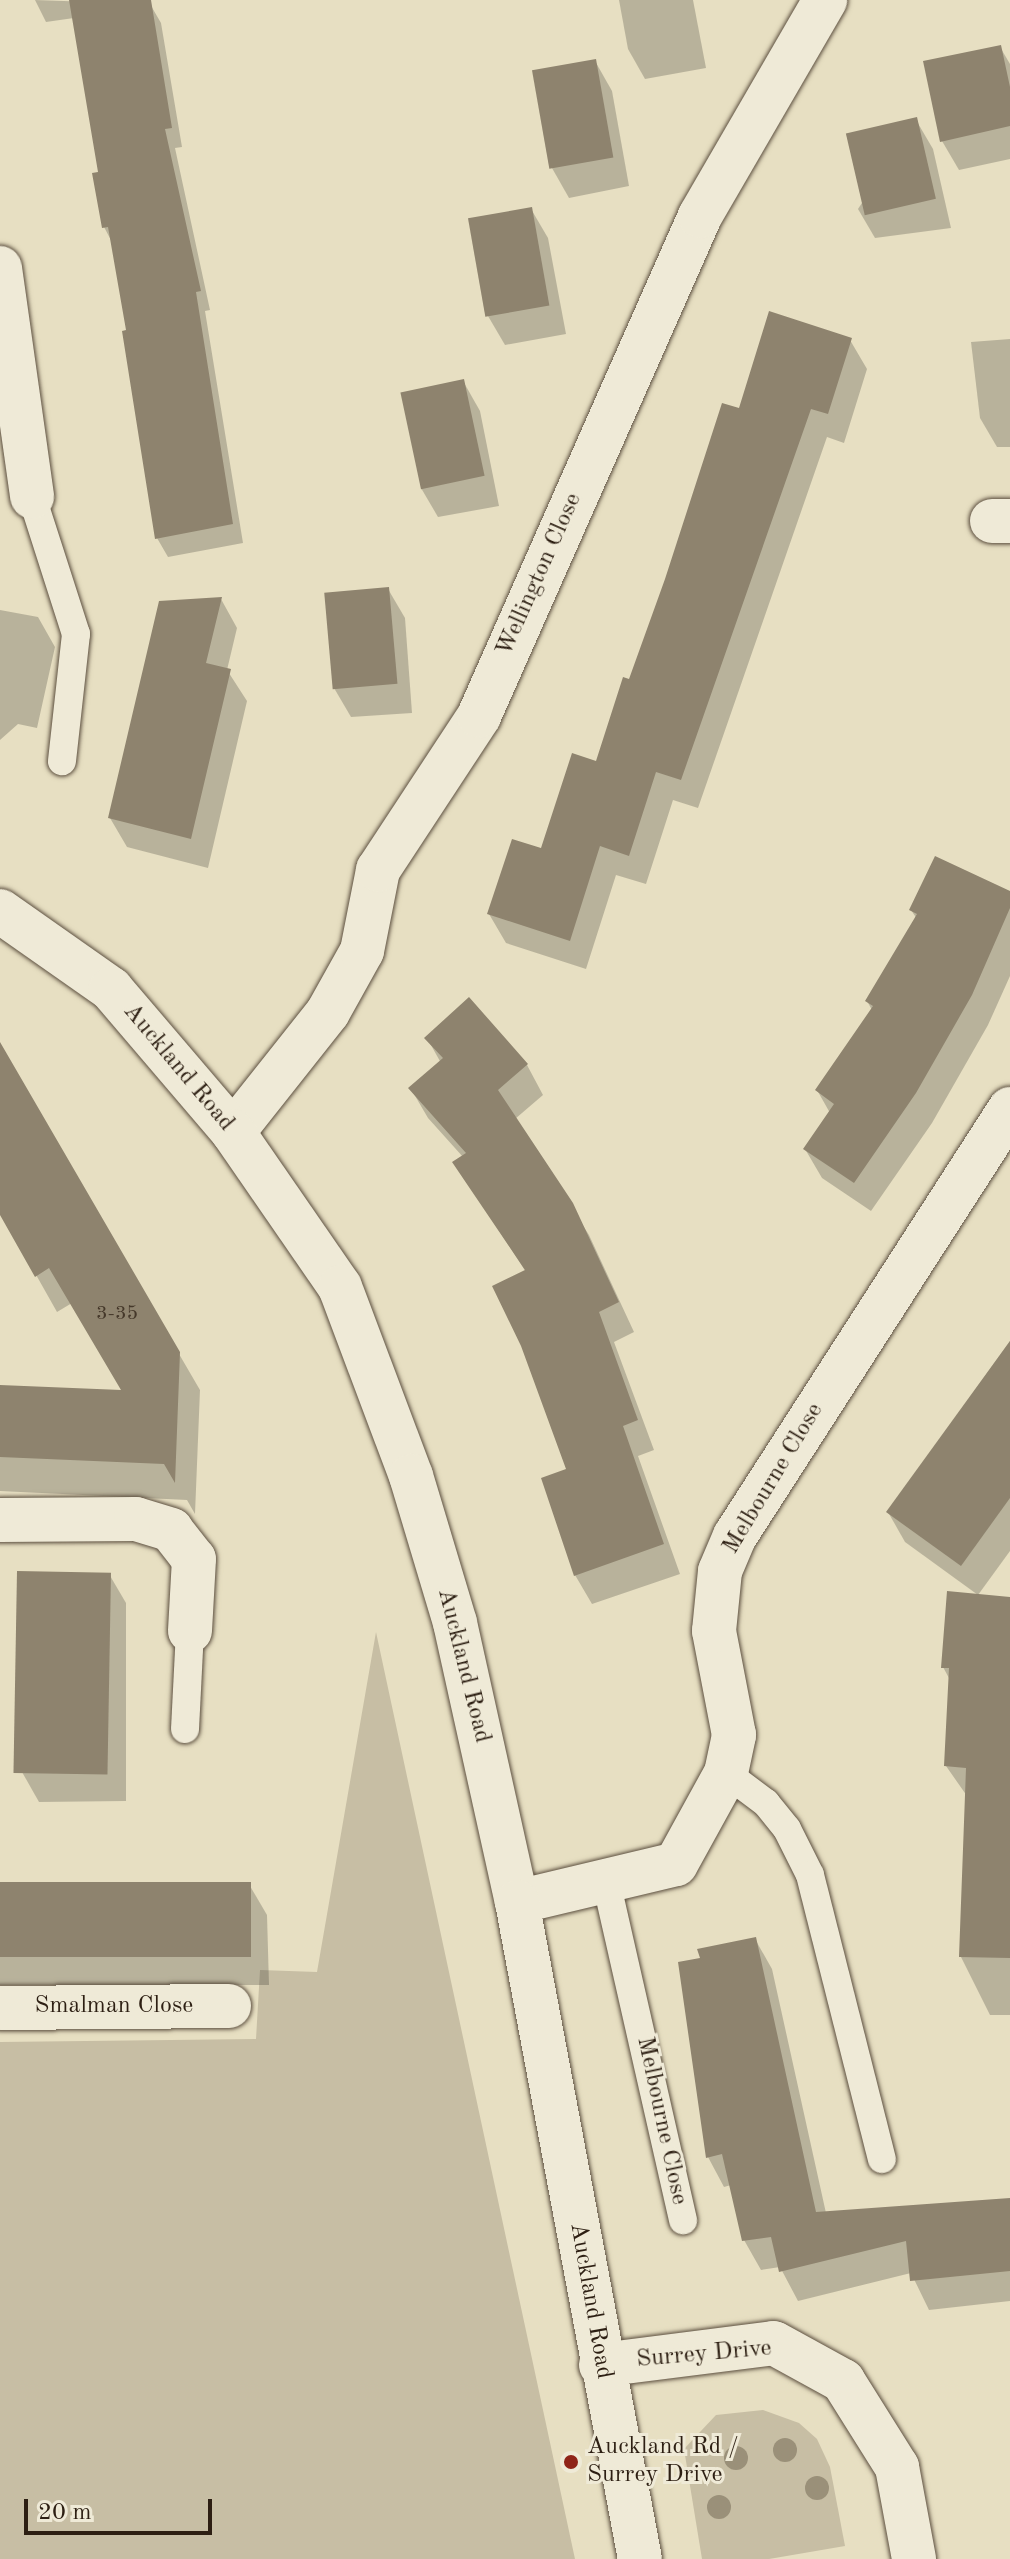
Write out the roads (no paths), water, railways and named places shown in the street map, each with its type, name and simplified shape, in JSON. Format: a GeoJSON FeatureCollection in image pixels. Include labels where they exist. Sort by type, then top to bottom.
{"type":"FeatureCollection","features":[{"type":"Feature","properties":{"kind":"street","name":"Wellington Close"},"geometry":{"type":"LineString","coordinates":[[233,1132],[328,1012],[362,951],[378,870],[479,716],[700,216],[825,0]]}},
{"type":"Feature","properties":{"kind":"street"},"geometry":{"type":"LineString","coordinates":[[0,268],[9,375],[32,497]]}},
{"type":"Feature","properties":{"kind":"street","name":"Auckland Road"},"geometry":{"type":"LineString","coordinates":[[0,911],[111,989],[233,1132],[340,1287],[411,1476],[455,1623],[517,1902],[601,2365],[640,2559]]}},
{"type":"Feature","properties":{"kind":"street","name":"Melbourne Close"},"geometry":{"type":"LineString","coordinates":[[517,1902],[676,1864],[726,1773],[734,1735],[714,1631],[720,1571],[735,1536],[1010,1109]]}},
{"type":"Feature","properties":{"kind":"street"},"geometry":{"type":"LineString","coordinates":[[0,1520],[136,1519],[171,1530],[194,1559],[190,1631]]}},
{"type":"Feature","properties":{"kind":"street","name":"Smalman Close"},"geometry":{"type":"LineString","coordinates":[[0,2008],[229,2006]]}},
{"type":"Feature","properties":{"kind":"street","name":"Surrey Drive"},"geometry":{"type":"LineString","coordinates":[[601,2365],[774,2343],[843,2381],[897,2467],[914,2559]]}},
{"type":"Feature","properties":{"kind":"lane"},"geometry":{"type":"LineString","coordinates":[[32,497],[76,634],[62,761]]}},
{"type":"Feature","properties":{"kind":"lane"},"geometry":{"type":"LineString","coordinates":[[185,1729],[190,1631]]}},
{"type":"Feature","properties":{"kind":"lane"},"geometry":{"type":"LineString","coordinates":[[726,1773],[766,1803],[787,1829],[810,1875],[882,2159]]}},
{"type":"Feature","properties":{"kind":"lane","name":"Melbourne Close"},"geometry":{"type":"LineString","coordinates":[[606,1881],[683,2220]]}},
{"type":"Feature","properties":{"kind":"place","name":"Auckland Rd / Surrey Drive"},"geometry":{"type":"Point","coordinates":[571,2462]}}]}
